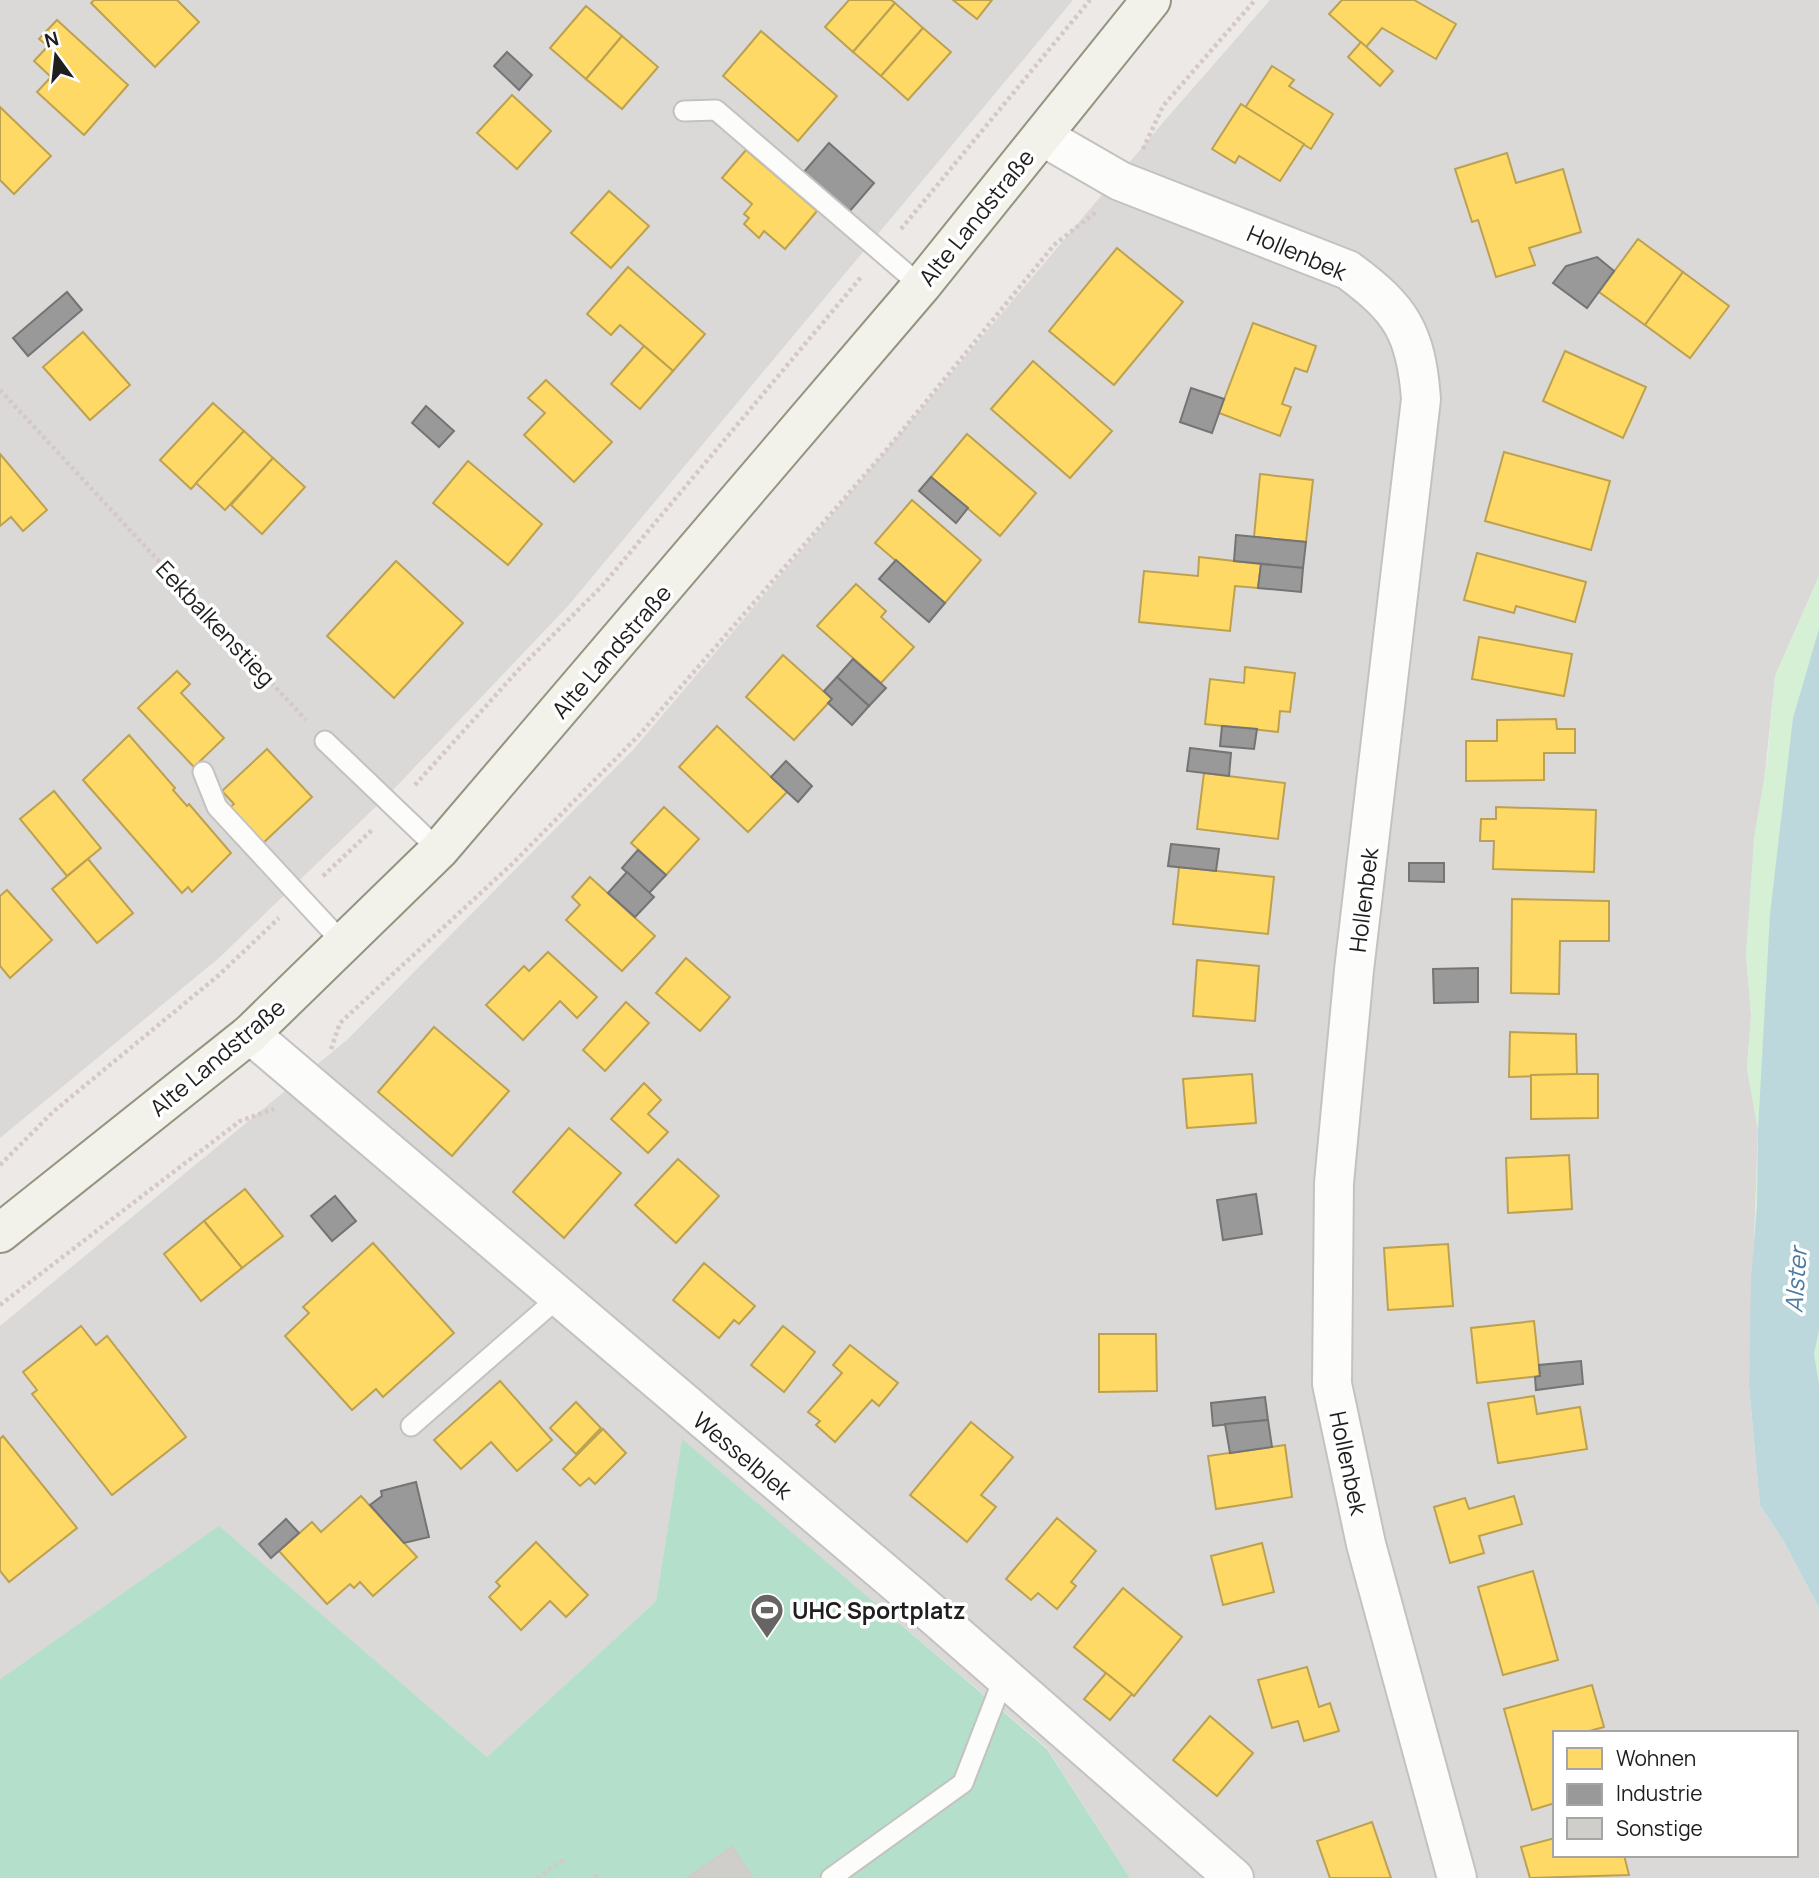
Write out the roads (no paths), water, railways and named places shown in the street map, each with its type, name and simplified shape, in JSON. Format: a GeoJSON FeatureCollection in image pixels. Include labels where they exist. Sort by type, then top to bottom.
{"type":"FeatureCollection","features":[{"type":"Feature","properties":{"kind":"main road","name":"Alte Landstraße"},"geometry":{"type":"LineString","coordinates":[[0,1233],[250,1034],[439,850],[921,286],[1151,0]]}},
{"type":"Feature","properties":{"kind":"street","name":"Hollenbek"},"geometry":{"type":"LineString","coordinates":[[1042,136],[1120,181],[1348,270],[1380,293],[1405,324],[1419,364],[1421,399],[1354,970],[1334,1183],[1332,1384],[1366,1544],[1457,1878]]}},
{"type":"Feature","properties":{"kind":"street","name":"Wesselblek"},"geometry":{"type":"LineString","coordinates":[[250,1034],[1004,1677],[1234,1878]]}},
{"type":"Feature","properties":{"kind":"lane"},"geometry":{"type":"LineString","coordinates":[[684,111],[716,110],[921,286]]}},
{"type":"Feature","properties":{"kind":"lane"},"geometry":{"type":"LineString","coordinates":[[325,741],[439,850]]}},
{"type":"Feature","properties":{"kind":"lane"},"geometry":{"type":"LineString","coordinates":[[203,772],[217,807],[343,943]]}},
{"type":"Feature","properties":{"kind":"lane"},"geometry":{"type":"LineString","coordinates":[[411,1426],[559,1297]]}},
{"type":"Feature","properties":{"kind":"lane"},"geometry":{"type":"LineString","coordinates":[[831,1878],[962,1783],[1004,1677]]}},
{"type":"Feature","properties":{"kind":"water","name":"Alster"},"geometry":{"type":"Polygon","coordinates":[[[1819,629],[1819,1330],[1814,1354],[1819,1385],[1819,1608],[1783,1540],[1760,1505],[1749,1386],[1751,1279],[1757,1206],[1758,1130],[1770,914],[1793,718],[1819,629]]]}},
{"type":"Feature","properties":{"kind":"place","name":"UHC Sportplatz"},"geometry":{"type":"Point","coordinates":[767,1640]}}]}
